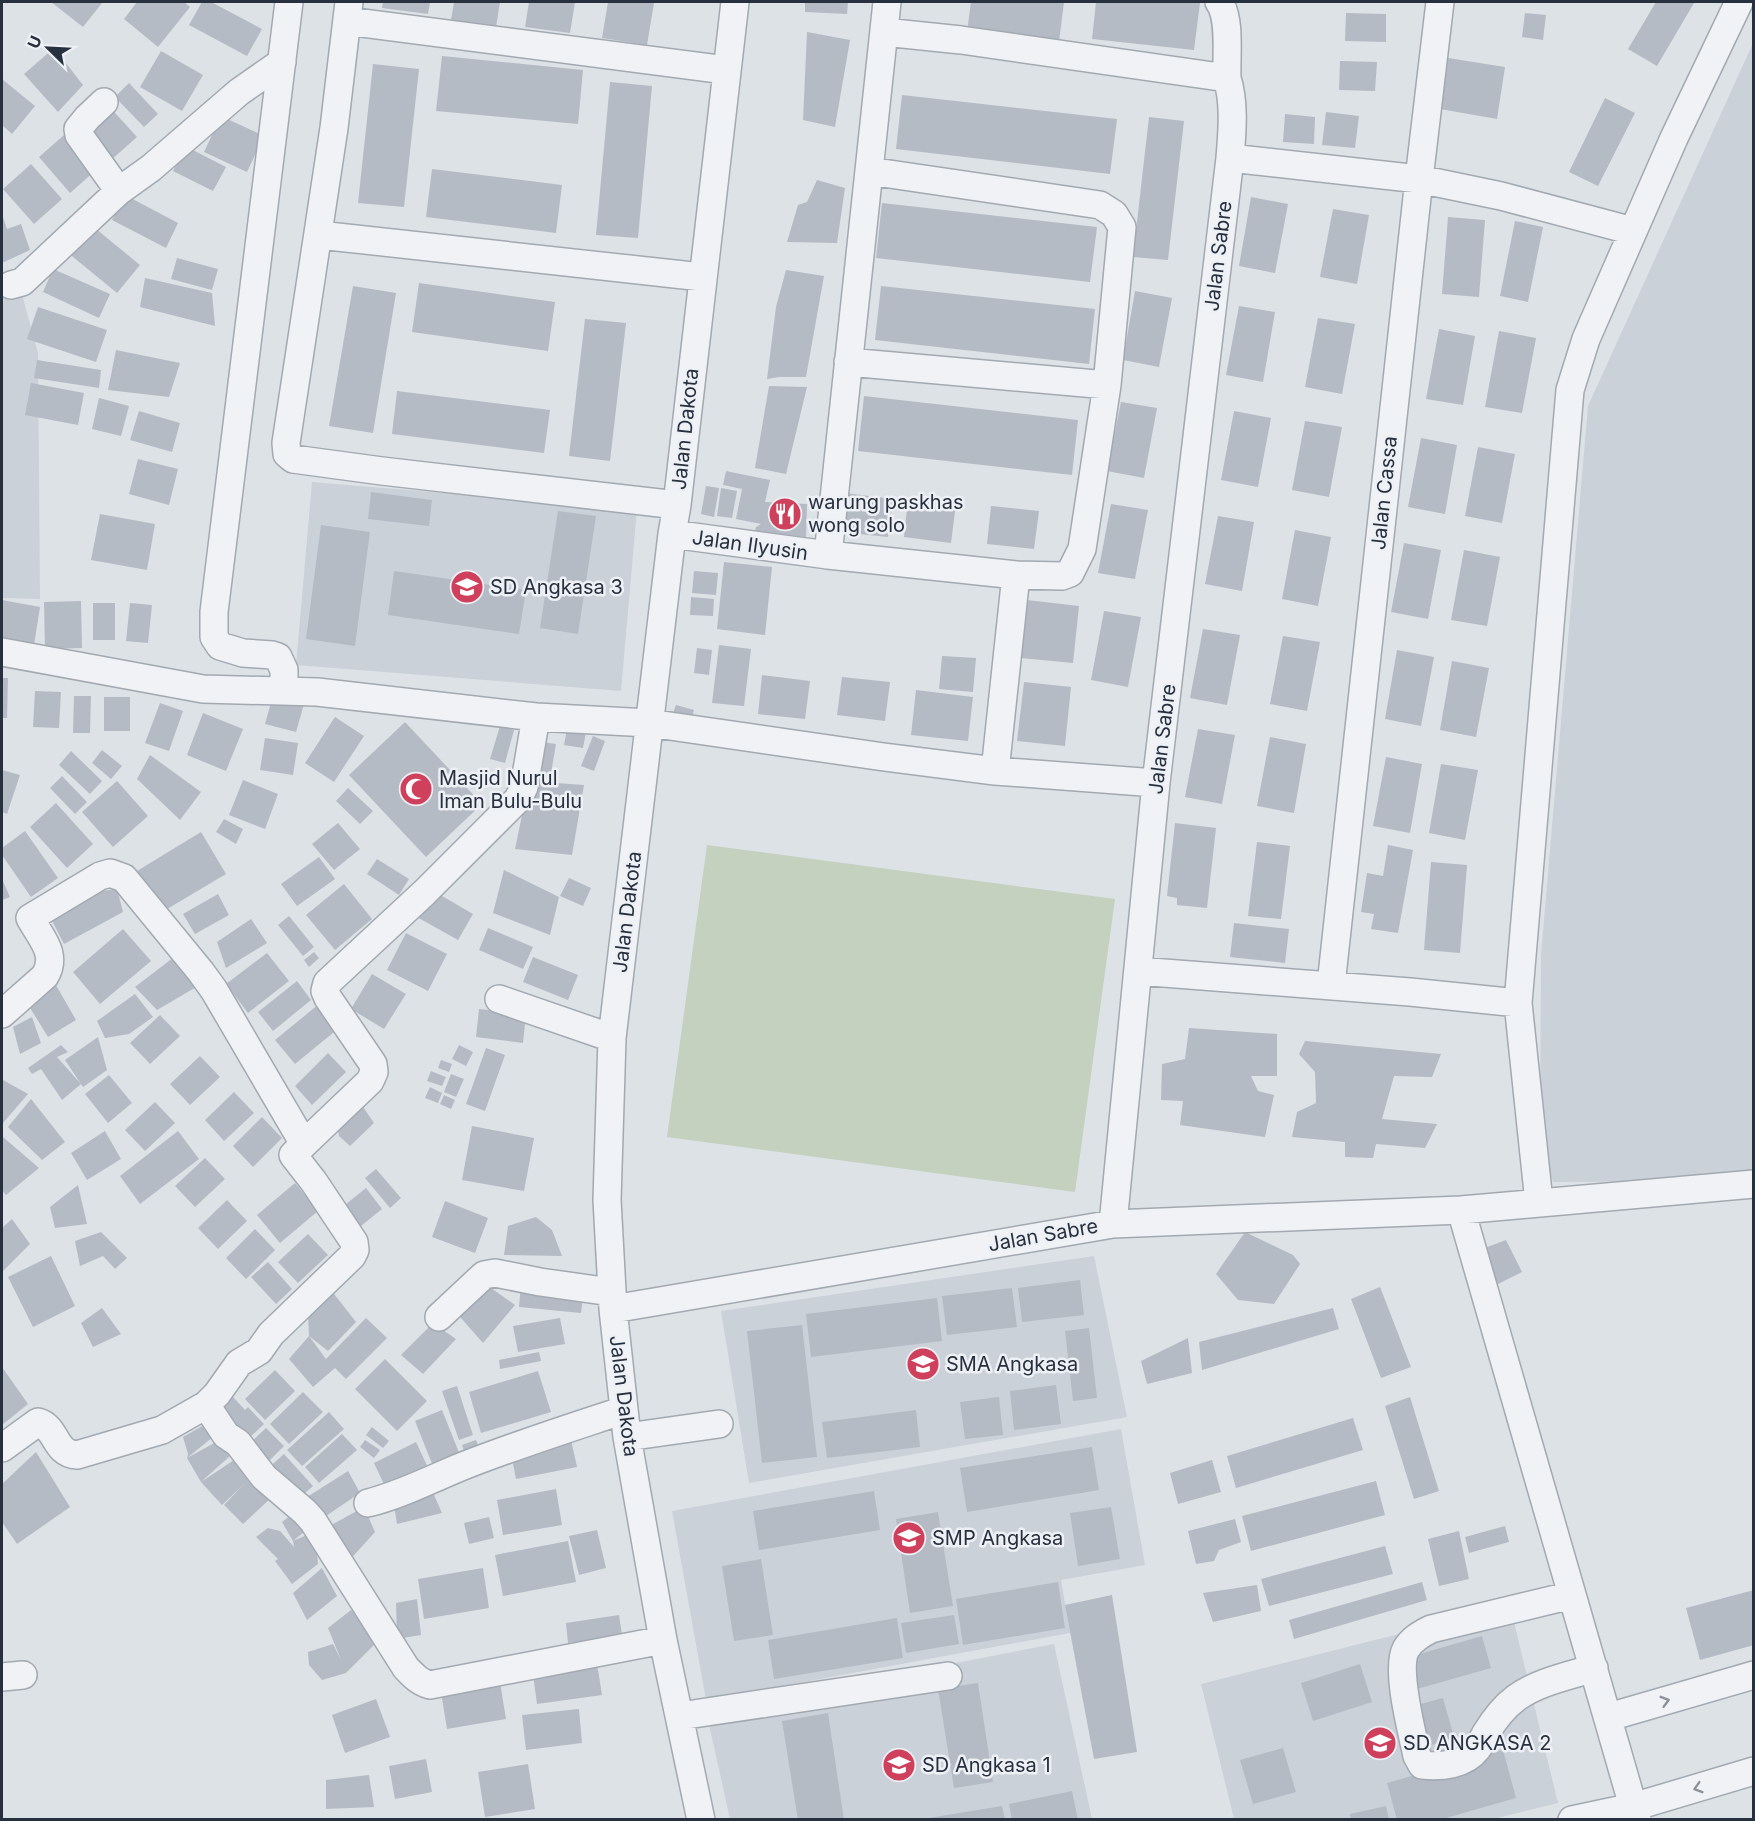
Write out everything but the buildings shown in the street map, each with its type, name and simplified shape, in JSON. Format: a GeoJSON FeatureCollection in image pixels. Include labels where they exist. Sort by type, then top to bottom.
{"type":"FeatureCollection","features":[{"type":"Feature","properties":{"kind":"street"},"geometry":{"type":"LineString","coordinates":[[284,691],[284,670],[278,657],[243,653],[220,646],[214,637],[214,612],[290,2]]}},
{"type":"Feature","properties":{"kind":"street","name":"Jalan Dakota"},"geometry":{"type":"LineString","coordinates":[[701,1820],[663,1640],[627,1437],[612,1300],[607,1200],[612,1038],[735,2]]}},
{"type":"Feature","properties":{"kind":"street"},"geometry":{"type":"LineString","coordinates":[[828,555],[887,2]]}},
{"type":"Feature","properties":{"kind":"street","name":"Jalan Sabre"},"geometry":{"type":"LineString","coordinates":[[438,1317],[484,1275],[495,1273],[612,1300],[1113,1224],[1156,783],[1230,158],[1231,108],[1227,78],[1226,18],[1219,2]]}},
{"type":"Feature","properties":{"kind":"street","name":"Jalan Cassa"},"geometry":{"type":"LineString","coordinates":[[1331,985],[1440,2]]}},
{"type":"Feature","properties":{"kind":"street"},"geometry":{"type":"LineString","coordinates":[[1539,1202],[1518,1003],[1570,390],[1586,339],[1633,231],[1674,138],[1739,2]]}},
{"type":"Feature","properties":{"kind":"street"},"geometry":{"type":"LineString","coordinates":[[677,505],[293,459],[287,454],[286,443],[319,236],[348,11],[726,70]]}},
{"type":"Feature","properties":{"kind":"street"},"geometry":{"type":"LineString","coordinates":[[884,32],[961,40],[1227,78]]}},
{"type":"Feature","properties":{"kind":"street"},"geometry":{"type":"LineString","coordinates":[[11,285],[22,282],[119,191],[151,168],[239,92],[282,62]]}},
{"type":"Feature","properties":{"kind":"street"},"geometry":{"type":"LineString","coordinates":[[104,102],[78,129],[79,135],[119,191]]}},
{"type":"Feature","properties":{"kind":"street"},"geometry":{"type":"LineString","coordinates":[[1230,158],[1419,179],[1501,196],[1633,231]]}},
{"type":"Feature","properties":{"kind":"street"},"geometry":{"type":"LineString","coordinates":[[848,362],[1107,385],[1122,227],[1114,214],[1100,205],[869,171]]}},
{"type":"Feature","properties":{"kind":"street"},"geometry":{"type":"LineString","coordinates":[[319,236],[702,277]]}},
{"type":"Feature","properties":{"kind":"street","name":"Jalan Ilyusin"},"geometry":{"type":"LineString","coordinates":[[672,534],[828,555],[1016,575],[1062,576],[1070,573],[1082,549],[1107,385]]}},
{"type":"Feature","properties":{"kind":"street"},"geometry":{"type":"LineString","coordinates":[[995,771],[1016,575]]}},
{"type":"Feature","properties":{"kind":"street"},"geometry":{"type":"LineString","coordinates":[[2,652],[203,689],[317,692],[536,717],[649,723],[995,771],[1156,783]]}},
{"type":"Feature","properties":{"kind":"street"},"geometry":{"type":"LineString","coordinates":[[2,1448],[38,1422],[46,1425],[58,1445],[70,1455],[77,1455],[162,1430],[206,1405],[217,1394],[238,1363],[259,1351],[271,1334],[352,1256],[355,1250],[354,1242],[293,1155],[370,1081],[374,1072],[373,1064],[328,998],[325,992],[327,983],[424,893],[518,799],[524,787],[536,717]]}},
{"type":"Feature","properties":{"kind":"street"},"geometry":{"type":"LineString","coordinates":[[2,1014],[50,969],[51,960],[48,950],[30,918],[100,876],[116,874],[124,878],[207,981],[304,1144]]}},
{"type":"Feature","properties":{"kind":"street"},"geometry":{"type":"LineString","coordinates":[[1138,971],[1331,985],[1518,1003]]}},
{"type":"Feature","properties":{"kind":"street"},"geometry":{"type":"LineString","coordinates":[[499,999],[612,1038]]}},
{"type":"Feature","properties":{"kind":"street"},"geometry":{"type":"LineString","coordinates":[[1113,1224],[1461,1210],[1754,1184]]}},
{"type":"Feature","properties":{"kind":"street"},"geometry":{"type":"LineString","coordinates":[[1461,1210],[1635,1813]]}},
{"type":"Feature","properties":{"kind":"street"},"geometry":{"type":"LineString","coordinates":[[206,1405],[226,1435],[238,1443],[264,1477],[313,1521],[406,1668],[423,1683],[430,1685],[663,1640]]}},
{"type":"Feature","properties":{"kind":"street"},"geometry":{"type":"LineString","coordinates":[[368,1503],[387,1498],[463,1466],[624,1410]]}},
{"type":"Feature","properties":{"kind":"street"},"geometry":{"type":"LineString","coordinates":[[627,1437],[719,1424]]}},
{"type":"Feature","properties":{"kind":"street"},"geometry":{"type":"LineString","coordinates":[[1572,1595],[1431,1629],[1417,1635],[1405,1650],[1401,1671],[1417,1756],[1422,1765],[1438,1767],[1466,1760],[1477,1750],[1501,1712],[1516,1698],[1533,1688],[1594,1668]]}},
{"type":"Feature","properties":{"kind":"street"},"geometry":{"type":"LineString","coordinates":[[1609,1717],[1754,1675]]}},
{"type":"Feature","properties":{"kind":"street"},"geometry":{"type":"LineString","coordinates":[[680,1716],[948,1676]]}},
{"type":"Feature","properties":{"kind":"street"},"geometry":{"type":"LineString","coordinates":[[1572,1820],[1635,1813],[1754,1771]]}},
{"type":"Feature","properties":{"kind":"shaded area"},"geometry":{"type":"Polygon","coordinates":[[[1753,43],[1753,1181],[1553,1182],[1540,1145],[1541,955],[1588,406],[1753,43]]]}},
{"type":"Feature","properties":{"kind":"shaded area"},"geometry":{"type":"Polygon","coordinates":[[[21,291],[38,353],[40,599],[2,598],[2,292],[21,291]]]}},
{"type":"Feature","properties":{"kind":"shaded area","name":"SD Angkasa 3"},"geometry":{"type":"Polygon","coordinates":[[[312,482],[637,509],[621,691],[296,665],[312,482]]]}},
{"type":"Feature","properties":{"kind":"shaded area","name":"SMA Angkasa"},"geometry":{"type":"Polygon","coordinates":[[[1094,1256],[1127,1417],[749,1483],[721,1311],[1094,1256]]]}},
{"type":"Feature","properties":{"kind":"shaded area","name":"SMP Angkasa"},"geometry":{"type":"Polygon","coordinates":[[[1121,1429],[1145,1565],[1061,1580],[1070,1633],[706,1700],[672,1511],[1121,1429]]]}},
{"type":"Feature","properties":{"kind":"shaded area","name":"SD ANGKASA 2"},"geometry":{"type":"Polygon","coordinates":[[[1510,1606],[1558,1803],[1493,1819],[1234,1819],[1201,1684],[1510,1606]]]}},
{"type":"Feature","properties":{"kind":"shaded area","name":"SD Angkasa 1"},"geometry":{"type":"Polygon","coordinates":[[[1054,1644],[1092,1819],[730,1819],[706,1711],[1054,1644]]]}},
{"type":"Feature","properties":{"kind":"green space"},"geometry":{"type":"Polygon","coordinates":[[[707,845],[1115,899],[1075,1192],[667,1137],[707,845]]]}},
{"type":"Feature","properties":{"kind":"place","name":"warung paskhas wong solo"},"geometry":{"type":"Point","coordinates":[785,514]}},
{"type":"Feature","properties":{"kind":"place","name":"SD Angkasa 3"},"geometry":{"type":"Point","coordinates":[467,587]}},
{"type":"Feature","properties":{"kind":"place","name":"Masjid Nurul Iman Bulu-Bulu"},"geometry":{"type":"Point","coordinates":[416,789]}},
{"type":"Feature","properties":{"kind":"place","name":"SMA Angkasa"},"geometry":{"type":"Point","coordinates":[923,1364]}},
{"type":"Feature","properties":{"kind":"place","name":"SMP Angkasa"},"geometry":{"type":"Point","coordinates":[909,1538]}},
{"type":"Feature","properties":{"kind":"place","name":"SD ANGKASA 2"},"geometry":{"type":"Point","coordinates":[1380,1743]}},
{"type":"Feature","properties":{"kind":"place","name":"SD Angkasa 1"},"geometry":{"type":"Point","coordinates":[899,1765]}}]}
